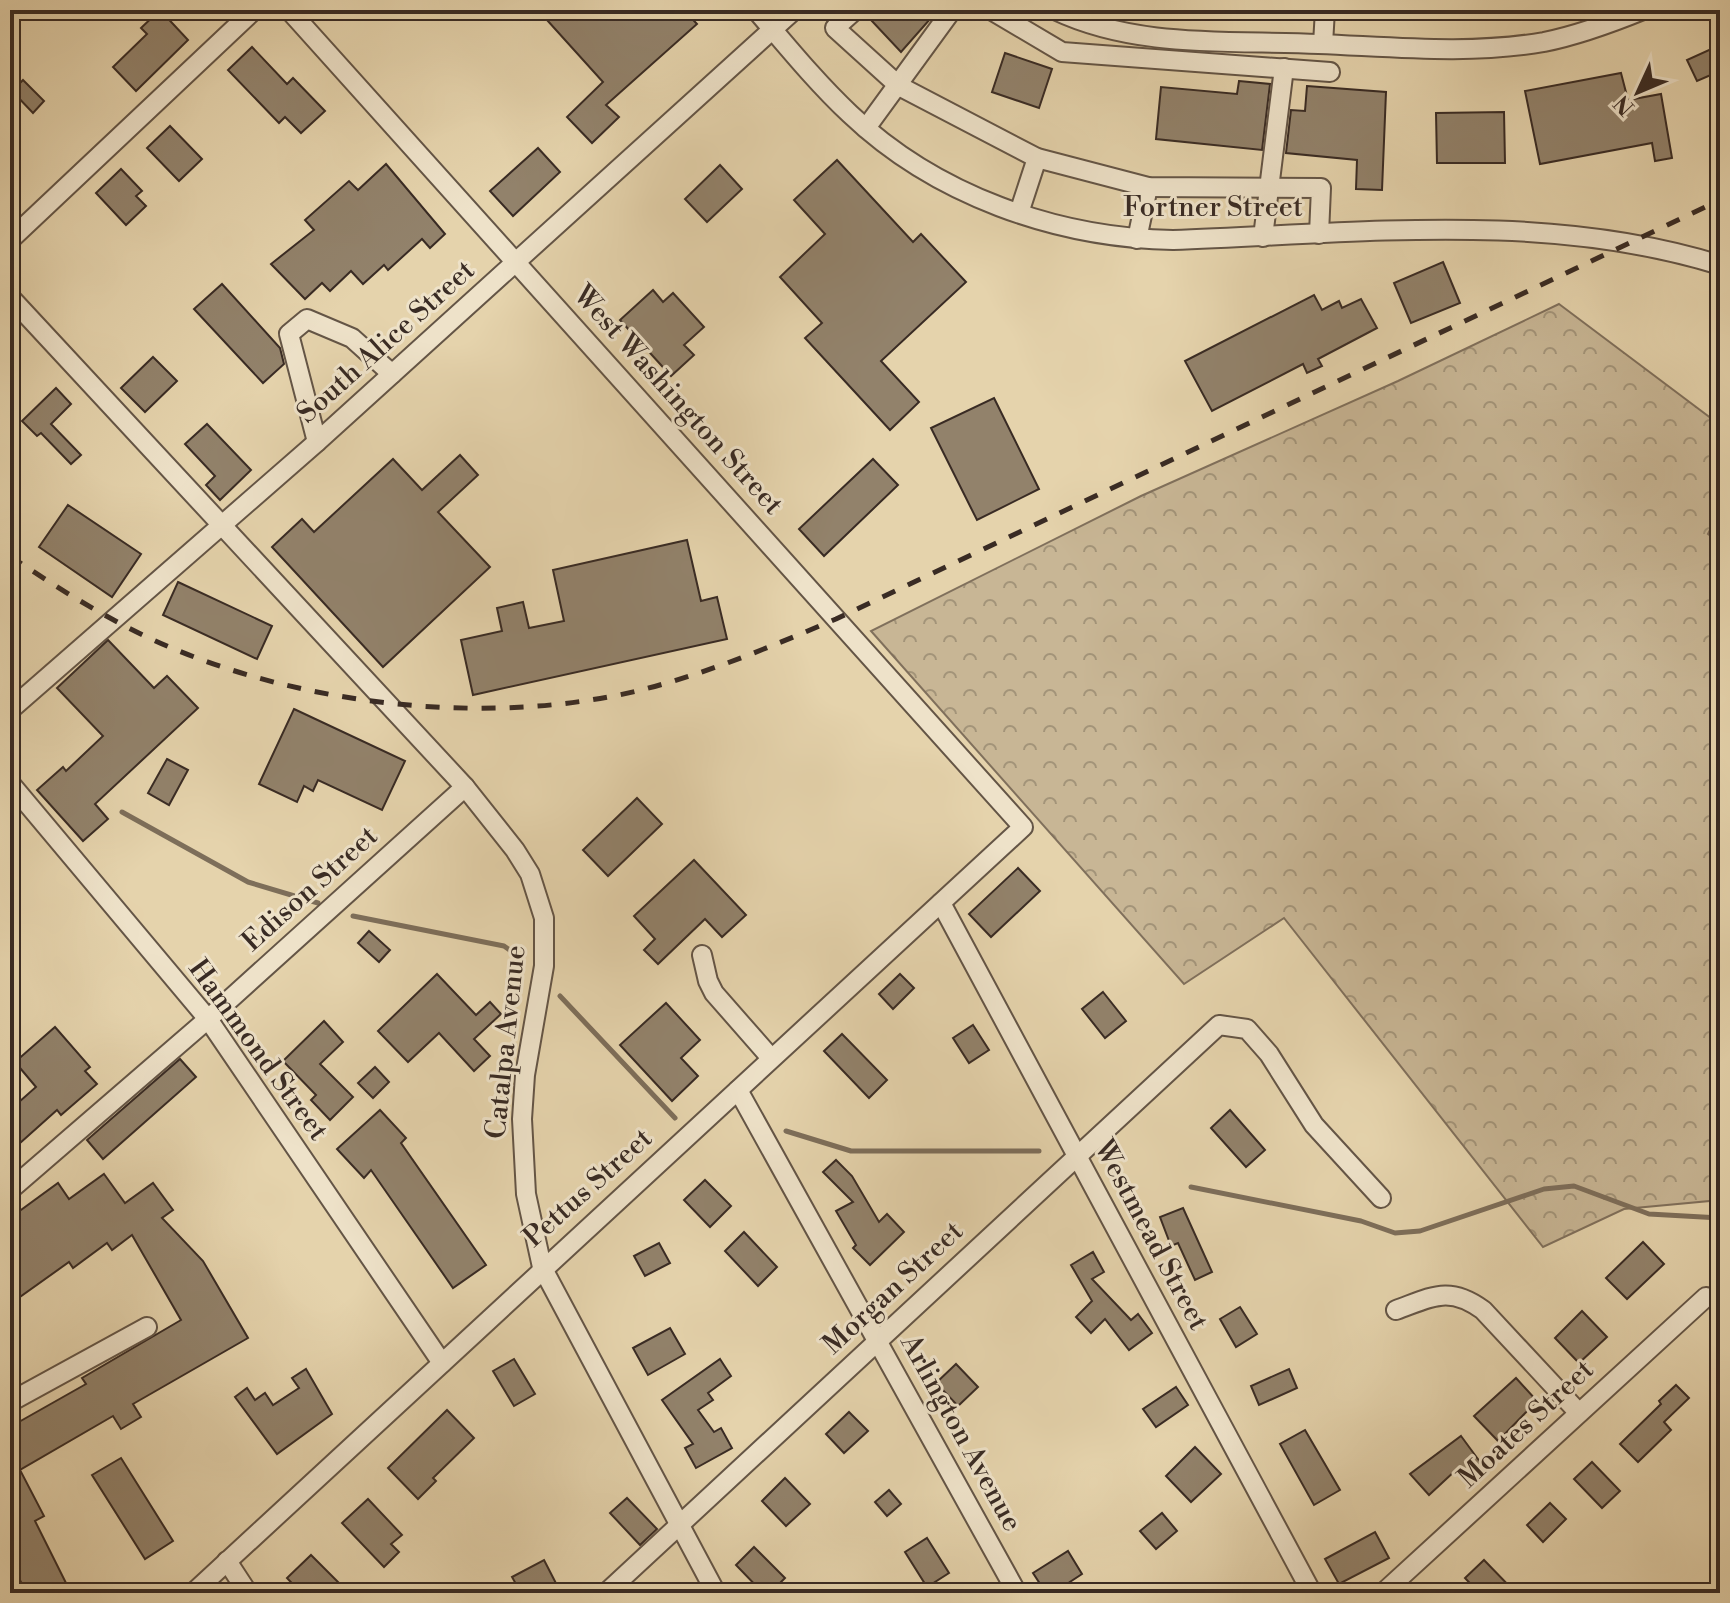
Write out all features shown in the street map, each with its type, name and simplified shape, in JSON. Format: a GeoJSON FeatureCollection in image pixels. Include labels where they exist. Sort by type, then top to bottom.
{"type":"FeatureCollection","features":[{"type":"Feature","properties":{"kind":"street"},"geometry":{"type":"LineString","coordinates":[[10,240],[254,10]]}},
{"type":"Feature","properties":{"kind":"street","name":"West Washington Street"},"geometry":{"type":"LineString","coordinates":[[289,10],[1023,827]]}},
{"type":"Feature","properties":{"kind":"street","name":"Fortner Street"},"geometry":{"type":"LineString","coordinates":[[756,10],[866,128],[918,166],[968,192],[1067,228],[1137,239],[1411,230],[1562,234],[1658,249],[1720,265]]}},
{"type":"Feature","properties":{"kind":"street","name":"South Alice Street"},"geometry":{"type":"LineString","coordinates":[[10,710],[317,442],[794,10]]}},
{"type":"Feature","properties":{"kind":"street"},"geometry":{"type":"LineString","coordinates":[[855,10],[835,28],[899,86],[1037,158],[1148,187],[1321,188],[1319,234]]}},
{"type":"Feature","properties":{"kind":"street"},"geometry":{"type":"LineString","coordinates":[[866,128],[952,10]]}},
{"type":"Feature","properties":{"kind":"street"},"geometry":{"type":"LineString","coordinates":[[991,10],[1062,52],[1330,72]]}},
{"type":"Feature","properties":{"kind":"street"},"geometry":{"type":"LineString","coordinates":[[1055,10],[1091,24],[1161,39],[1486,49],[1544,42],[1595,30],[1643,10]]}},
{"type":"Feature","properties":{"kind":"street"},"geometry":{"type":"LineString","coordinates":[[1323,44],[1325,10]]}},
{"type":"Feature","properties":{"kind":"street"},"geometry":{"type":"LineString","coordinates":[[1263,237],[1284,68]]}},
{"type":"Feature","properties":{"kind":"street"},"geometry":{"type":"LineString","coordinates":[[1019,213],[1037,158]]}},
{"type":"Feature","properties":{"kind":"street"},"geometry":{"type":"LineString","coordinates":[[1137,239],[1148,187]]}},
{"type":"Feature","properties":{"kind":"street","name":"Catalpa Avenue"},"geometry":{"type":"LineString","coordinates":[[10,297],[465,787],[523,862],[544,918],[544,966],[525,1075],[522,1119],[526,1194],[542,1267],[716,1593]]}},
{"type":"Feature","properties":{"kind":"street"},"geometry":{"type":"LineString","coordinates":[[317,442],[289,334],[307,319],[352,338],[392,374]]}},
{"type":"Feature","properties":{"kind":"street","name":"Hammond Street"},"geometry":{"type":"LineString","coordinates":[[10,783],[208,1019],[442,1363]]}},
{"type":"Feature","properties":{"kind":"street","name":"Edison Street"},"geometry":{"type":"LineString","coordinates":[[10,1190],[208,1019],[465,787]]}},
{"type":"Feature","properties":{"kind":"street","name":"Pettus Street"},"geometry":{"type":"LineString","coordinates":[[193,1593],[542,1267],[1023,827]]}},
{"type":"Feature","properties":{"kind":"street","name":"Westmead Street"},"geometry":{"type":"LineString","coordinates":[[941,903],[1312,1593]]}},
{"type":"Feature","properties":{"kind":"street"},"geometry":{"type":"LineString","coordinates":[[702,955],[714,993],[771,1058]]}},
{"type":"Feature","properties":{"kind":"street","name":"Morgan Street"},"geometry":{"type":"LineString","coordinates":[[606,1593],[1219,1025],[1247,1029],[1269,1054],[1314,1125],[1381,1198]]}},
{"type":"Feature","properties":{"kind":"street","name":"Arlington Avenue"},"geometry":{"type":"LineString","coordinates":[[738,1090],[1017,1593]]}},
{"type":"Feature","properties":{"kind":"street"},"geometry":{"type":"LineString","coordinates":[[1396,1310],[1439,1294],[1467,1298],[1483,1310],[1579,1413]]}},
{"type":"Feature","properties":{"kind":"street","name":"Moates Street"},"geometry":{"type":"LineString","coordinates":[[1383,1593],[1706,1297]]}},
{"type":"Feature","properties":{"kind":"street"},"geometry":{"type":"LineString","coordinates":[[10,1402],[147,1327]]}},
{"type":"Feature","properties":{"kind":"street"},"geometry":{"type":"LineString","coordinates":[[227,1561],[248,1593]]}},
{"type":"Feature","properties":{"kind":"green space"},"geometry":{"type":"Polygon","coordinates":[[[1559,304],[1720,425],[1720,510],[1708,534],[1720,543],[1720,1200],[1624,1209],[1543,1247],[1284,918],[1184,984],[871,631],[1141,496],[1398,381],[1559,304]]]}},
{"type":"Feature","properties":{"kind":"building"},"geometry":{"type":"Polygon","coordinates":[[[160,10],[188,40],[136,91],[113,67],[147,34],[141,28],[160,10]]]}},
{"type":"Feature","properties":{"kind":"building"},"geometry":{"type":"Polygon","coordinates":[[[558,10],[684,10],[697,24],[606,105],[619,117],[592,143],[567,117],[603,82],[547,20],[558,10]]]}},
{"type":"Feature","properties":{"kind":"building"},"geometry":{"type":"Polygon","coordinates":[[[882,10],[924,10],[931,18],[901,52],[871,20],[882,10]]]}},
{"type":"Feature","properties":{"kind":"building"},"geometry":{"type":"Polygon","coordinates":[[[1720,45],[1720,71],[1697,81],[1687,60],[1720,45]]]}},
{"type":"Feature","properties":{"kind":"building"},"geometry":{"type":"Polygon","coordinates":[[[252,47],[287,84],[293,78],[325,111],[301,133],[285,117],[279,123],[228,70],[252,47]]]}},
{"type":"Feature","properties":{"kind":"building"},"geometry":{"type":"Polygon","coordinates":[[[1005,53],[1052,69],[1039,108],[992,92],[1005,53]]]}},
{"type":"Feature","properties":{"kind":"building"},"geometry":{"type":"Polygon","coordinates":[[[1621,73],[1628,100],[1661,94],[1672,158],[1655,161],[1652,143],[1540,164],[1525,91],[1621,73]]]}},
{"type":"Feature","properties":{"kind":"building"},"geometry":{"type":"Polygon","coordinates":[[[23,80],[44,101],[33,113],[12,91],[23,80]]]}},
{"type":"Feature","properties":{"kind":"building"},"geometry":{"type":"Polygon","coordinates":[[[1239,81],[1270,84],[1262,150],[1156,139],[1161,87],[1237,94],[1239,81]]]}},
{"type":"Feature","properties":{"kind":"building"},"geometry":{"type":"Polygon","coordinates":[[[1307,86],[1386,92],[1382,190],[1356,189],[1357,160],[1286,153],[1291,110],[1305,111],[1307,86]]]}},
{"type":"Feature","properties":{"kind":"building"},"geometry":{"type":"Polygon","coordinates":[[[1504,112],[1505,163],[1437,163],[1436,113],[1504,112]]]}},
{"type":"Feature","properties":{"kind":"building"},"geometry":{"type":"Polygon","coordinates":[[[170,126],[202,159],[179,181],[147,148],[170,126]]]}},
{"type":"Feature","properties":{"kind":"building"},"geometry":{"type":"Polygon","coordinates":[[[538,148],[560,172],[513,216],[490,191],[538,148]]]}},
{"type":"Feature","properties":{"kind":"building"},"geometry":{"type":"Polygon","coordinates":[[[837,160],[913,242],[921,234],[966,282],[881,361],[919,402],[890,430],[805,338],[822,323],[780,277],[825,234],[794,200],[837,160]]]}},
{"type":"Feature","properties":{"kind":"building"},"geometry":{"type":"Polygon","coordinates":[[[386,164],[445,234],[430,248],[422,239],[388,270],[384,265],[363,284],[351,271],[330,291],[322,283],[305,299],[271,264],[314,230],[305,220],[349,181],[358,190],[386,164]]]}},
{"type":"Feature","properties":{"kind":"building"},"geometry":{"type":"Polygon","coordinates":[[[720,165],[742,189],[707,222],[685,199],[720,165]]]}},
{"type":"Feature","properties":{"kind":"building"},"geometry":{"type":"Polygon","coordinates":[[[121,169],[142,191],[136,196],[146,206],[126,225],[96,193],[121,169]]]}},
{"type":"Feature","properties":{"kind":"building"},"geometry":{"type":"Polygon","coordinates":[[[1443,262],[1460,303],[1411,323],[1394,283],[1443,262]]]}},
{"type":"Feature","properties":{"kind":"building"},"geometry":{"type":"Polygon","coordinates":[[[222,284],[280,348],[284,364],[263,383],[194,309],[222,284]]]}},
{"type":"Feature","properties":{"kind":"building"},"geometry":{"type":"Polygon","coordinates":[[[653,290],[663,302],[673,293],[704,327],[684,345],[694,355],[671,376],[620,320],[653,290]]]}},
{"type":"Feature","properties":{"kind":"building"},"geometry":{"type":"Polygon","coordinates":[[[1314,295],[1322,310],[1339,301],[1342,308],[1361,299],[1377,328],[1318,359],[1322,366],[1307,373],[1303,364],[1212,411],[1185,361],[1314,295]]]}},
{"type":"Feature","properties":{"kind":"building"},"geometry":{"type":"Polygon","coordinates":[[[153,357],[177,381],[145,412],[121,388],[153,357]]]}},
{"type":"Feature","properties":{"kind":"building"},"geometry":{"type":"Polygon","coordinates":[[[56,388],[71,404],[51,424],[81,455],[71,464],[41,433],[37,436],[22,421],[56,388]]]}},
{"type":"Feature","properties":{"kind":"building"},"geometry":{"type":"Polygon","coordinates":[[[994,398],[1039,489],[977,520],[931,428],[994,398]]]}},
{"type":"Feature","properties":{"kind":"building"},"geometry":{"type":"Polygon","coordinates":[[[207,424],[251,470],[220,500],[206,485],[215,476],[185,444],[207,424]]]}},
{"type":"Feature","properties":{"kind":"building"},"geometry":{"type":"Polygon","coordinates":[[[460,455],[478,475],[438,512],[490,567],[383,667],[272,547],[302,519],[314,532],[393,459],[422,490],[460,455]]]}},
{"type":"Feature","properties":{"kind":"building"},"geometry":{"type":"Polygon","coordinates":[[[873,459],[898,485],[824,556],[799,529],[873,459]]]}},
{"type":"Feature","properties":{"kind":"building"},"geometry":{"type":"Polygon","coordinates":[[[68,505],[141,554],[112,597],[39,547],[68,505]]]}},
{"type":"Feature","properties":{"kind":"building"},"geometry":{"type":"Polygon","coordinates":[[[687,540],[701,601],[717,597],[727,639],[473,695],[461,640],[502,631],[497,608],[523,602],[529,628],[564,621],[553,570],[687,540]]]}},
{"type":"Feature","properties":{"kind":"building"},"geometry":{"type":"Polygon","coordinates":[[[178,582],[272,626],[257,659],[163,615],[178,582]]]}},
{"type":"Feature","properties":{"kind":"building"},"geometry":{"type":"Polygon","coordinates":[[[108,640],[154,688],[167,676],[198,708],[95,804],[108,819],[83,841],[37,790],[63,767],[66,771],[103,736],[57,688],[108,640]]]}},
{"type":"Feature","properties":{"kind":"building"},"geometry":{"type":"Polygon","coordinates":[[[294,709],[405,761],[382,810],[318,780],[313,791],[304,786],[297,802],[259,784],[294,709]]]}},
{"type":"Feature","properties":{"kind":"building"},"geometry":{"type":"Polygon","coordinates":[[[167,759],[188,770],[169,805],[148,793],[167,759]]]}},
{"type":"Feature","properties":{"kind":"building"},"geometry":{"type":"Polygon","coordinates":[[[637,798],[662,824],[608,876],[583,850],[637,798]]]}},
{"type":"Feature","properties":{"kind":"building"},"geometry":{"type":"Polygon","coordinates":[[[694,860],[746,915],[722,937],[705,919],[658,964],[644,950],[655,939],[634,916],[694,860]]]}},
{"type":"Feature","properties":{"kind":"building"},"geometry":{"type":"Polygon","coordinates":[[[1018,868],[1040,891],[991,937],[969,914],[1018,868]]]}},
{"type":"Feature","properties":{"kind":"building"},"geometry":{"type":"Polygon","coordinates":[[[369,931],[390,950],[379,962],[358,943],[369,931]]]}},
{"type":"Feature","properties":{"kind":"building"},"geometry":{"type":"Polygon","coordinates":[[[437,974],[476,1015],[490,1002],[501,1014],[474,1039],[490,1056],[474,1071],[439,1033],[408,1062],[378,1031],[437,974]]]}},
{"type":"Feature","properties":{"kind":"building"},"geometry":{"type":"Polygon","coordinates":[[[900,974],[914,988],[893,1009],[879,994],[900,974]]]}},
{"type":"Feature","properties":{"kind":"building"},"geometry":{"type":"Polygon","coordinates":[[[1103,992],[1126,1021],[1105,1038],[1082,1009],[1103,992]]]}},
{"type":"Feature","properties":{"kind":"building"},"geometry":{"type":"Polygon","coordinates":[[[666,1003],[700,1040],[681,1058],[698,1076],[672,1101],[620,1045],[666,1003]]]}},
{"type":"Feature","properties":{"kind":"building"},"geometry":{"type":"Polygon","coordinates":[[[324,1021],[343,1042],[320,1064],[353,1097],[330,1120],[311,1100],[316,1095],[283,1061],[324,1021]]]}},
{"type":"Feature","properties":{"kind":"building"},"geometry":{"type":"Polygon","coordinates":[[[973,1025],[989,1050],[969,1063],[953,1038],[973,1025]]]}},
{"type":"Feature","properties":{"kind":"building"},"geometry":{"type":"Polygon","coordinates":[[[55,1027],[90,1067],[85,1071],[97,1084],[61,1115],[57,1110],[10,1152],[10,1110],[36,1087],[15,1062],[55,1027]]]}},
{"type":"Feature","properties":{"kind":"building"},"geometry":{"type":"Polygon","coordinates":[[[842,1034],[887,1080],[869,1098],[824,1051],[842,1034]]]}},
{"type":"Feature","properties":{"kind":"building"},"geometry":{"type":"Polygon","coordinates":[[[180,1059],[196,1077],[103,1159],[87,1140],[180,1059]]]}},
{"type":"Feature","properties":{"kind":"building"},"geometry":{"type":"Polygon","coordinates":[[[375,1067],[389,1082],[373,1098],[358,1083],[375,1067]]]}},
{"type":"Feature","properties":{"kind":"building"},"geometry":{"type":"Polygon","coordinates":[[[380,1110],[406,1138],[401,1143],[486,1265],[453,1288],[371,1170],[364,1178],[337,1149],[380,1110]]]}},
{"type":"Feature","properties":{"kind":"building"},"geometry":{"type":"Polygon","coordinates":[[[1230,1110],[1265,1150],[1246,1167],[1211,1128],[1230,1110]]]}},
{"type":"Feature","properties":{"kind":"building"},"geometry":{"type":"Polygon","coordinates":[[[836,1160],[852,1176],[879,1222],[887,1214],[904,1232],[870,1265],[853,1248],[856,1245],[836,1211],[853,1202],[823,1172],[836,1160]]]}},
{"type":"Feature","properties":{"kind":"building"},"geometry":{"type":"Polygon","coordinates":[[[104,1174],[125,1203],[153,1183],[173,1210],[162,1218],[203,1261],[248,1338],[133,1404],[141,1417],[121,1429],[113,1416],[20,1470],[44,1516],[35,1521],[71,1593],[27,1593],[10,1562],[10,1427],[86,1384],[82,1378],[181,1320],[132,1235],[112,1250],[107,1243],[73,1268],[69,1262],[10,1304],[10,1218],[58,1183],[69,1199],[104,1174]]]}},
{"type":"Feature","properties":{"kind":"building"},"geometry":{"type":"Polygon","coordinates":[[[705,1180],[731,1206],[710,1227],[684,1200],[705,1180]]]}},
{"type":"Feature","properties":{"kind":"building"},"geometry":{"type":"Polygon","coordinates":[[[1183,1208],[1212,1272],[1195,1280],[1178,1243],[1171,1246],[1160,1217],[1183,1208]]]}},
{"type":"Feature","properties":{"kind":"building"},"geometry":{"type":"Polygon","coordinates":[[[744,1232],[777,1267],[758,1286],[725,1251],[744,1232]]]}},
{"type":"Feature","properties":{"kind":"building"},"geometry":{"type":"Polygon","coordinates":[[[1643,1242],[1664,1264],[1627,1299],[1606,1278],[1643,1242]]]}},
{"type":"Feature","properties":{"kind":"building"},"geometry":{"type":"Polygon","coordinates":[[[659,1243],[670,1263],[645,1276],[634,1256],[659,1243]]]}},
{"type":"Feature","properties":{"kind":"building"},"geometry":{"type":"Polygon","coordinates":[[[1093,1252],[1104,1272],[1092,1279],[1131,1320],[1138,1314],[1152,1333],[1129,1350],[1105,1319],[1091,1333],[1076,1317],[1092,1301],[1071,1265],[1093,1252]]]}},
{"type":"Feature","properties":{"kind":"building"},"geometry":{"type":"Polygon","coordinates":[[[1240,1307],[1257,1334],[1236,1347],[1220,1319],[1240,1307]]]}},
{"type":"Feature","properties":{"kind":"building"},"geometry":{"type":"Polygon","coordinates":[[[1582,1311],[1607,1337],[1579,1363],[1555,1338],[1582,1311]]]}},
{"type":"Feature","properties":{"kind":"building"},"geometry":{"type":"Polygon","coordinates":[[[670,1328],[685,1354],[648,1375],[633,1348],[670,1328]]]}},
{"type":"Feature","properties":{"kind":"building"},"geometry":{"type":"Polygon","coordinates":[[[514,1359],[535,1394],[514,1406],[493,1371],[514,1359]]]}},
{"type":"Feature","properties":{"kind":"building"},"geometry":{"type":"Polygon","coordinates":[[[720,1359],[731,1376],[708,1393],[713,1400],[698,1410],[714,1432],[721,1428],[732,1448],[696,1468],[685,1448],[693,1444],[662,1400],[720,1359]]]}},
{"type":"Feature","properties":{"kind":"building"},"geometry":{"type":"Polygon","coordinates":[[[956,1364],[978,1387],[958,1406],[936,1383],[956,1364]]]}},
{"type":"Feature","properties":{"kind":"building"},"geometry":{"type":"Polygon","coordinates":[[[306,1369],[332,1414],[277,1454],[235,1397],[247,1388],[255,1400],[265,1393],[273,1405],[299,1388],[292,1378],[306,1369]]]}},
{"type":"Feature","properties":{"kind":"building"},"geometry":{"type":"Polygon","coordinates":[[[1289,1369],[1297,1388],[1259,1405],[1251,1386],[1289,1369]]]}},
{"type":"Feature","properties":{"kind":"building"},"geometry":{"type":"Polygon","coordinates":[[[1516,1378],[1537,1401],[1498,1441],[1474,1416],[1516,1378]]]}},
{"type":"Feature","properties":{"kind":"building"},"geometry":{"type":"Polygon","coordinates":[[[1676,1385],[1689,1398],[1664,1422],[1671,1430],[1638,1462],[1620,1444],[1676,1385]]]}},
{"type":"Feature","properties":{"kind":"building"},"geometry":{"type":"Polygon","coordinates":[[[1176,1387],[1188,1405],[1156,1427],[1143,1409],[1176,1387]]]}},
{"type":"Feature","properties":{"kind":"building"},"geometry":{"type":"Polygon","coordinates":[[[447,1410],[474,1438],[433,1478],[436,1481],[418,1499],[388,1468],[447,1410]]]}},
{"type":"Feature","properties":{"kind":"building"},"geometry":{"type":"Polygon","coordinates":[[[849,1412],[868,1431],[844,1453],[826,1434],[849,1412]]]}},
{"type":"Feature","properties":{"kind":"building"},"geometry":{"type":"Polygon","coordinates":[[[1305,1430],[1340,1490],[1314,1505],[1280,1444],[1305,1430]]]}},
{"type":"Feature","properties":{"kind":"building"},"geometry":{"type":"Polygon","coordinates":[[[1461,1436],[1486,1470],[1468,1484],[1457,1469],[1429,1495],[1410,1474],[1461,1436]]]}},
{"type":"Feature","properties":{"kind":"building"},"geometry":{"type":"Polygon","coordinates":[[[1195,1447],[1221,1474],[1191,1502],[1166,1476],[1195,1447]]]}},
{"type":"Feature","properties":{"kind":"building"},"geometry":{"type":"Polygon","coordinates":[[[121,1458],[173,1541],[145,1559],[92,1475],[121,1458]]]}},
{"type":"Feature","properties":{"kind":"building"},"geometry":{"type":"Polygon","coordinates":[[[1592,1462],[1620,1491],[1602,1508],[1574,1479],[1592,1462]]]}},
{"type":"Feature","properties":{"kind":"building"},"geometry":{"type":"Polygon","coordinates":[[[785,1478],[810,1504],[786,1526],[762,1501],[785,1478]]]}},
{"type":"Feature","properties":{"kind":"building"},"geometry":{"type":"Polygon","coordinates":[[[889,1490],[901,1504],[887,1516],[875,1502],[889,1490]]]}},
{"type":"Feature","properties":{"kind":"building"},"geometry":{"type":"Polygon","coordinates":[[[627,1498],[657,1529],[640,1545],[610,1513],[627,1498]]]}},
{"type":"Feature","properties":{"kind":"building"},"geometry":{"type":"Polygon","coordinates":[[[368,1499],[402,1535],[391,1544],[399,1552],[384,1567],[342,1523],[368,1499]]]}},
{"type":"Feature","properties":{"kind":"building"},"geometry":{"type":"Polygon","coordinates":[[[1550,1503],[1566,1519],[1543,1542],[1527,1525],[1550,1503]]]}},
{"type":"Feature","properties":{"kind":"building"},"geometry":{"type":"Polygon","coordinates":[[[1162,1513],[1177,1531],[1156,1549],[1140,1531],[1162,1513]]]}},
{"type":"Feature","properties":{"kind":"building"},"geometry":{"type":"Polygon","coordinates":[[[1375,1532],[1389,1558],[1339,1584],[1325,1559],[1375,1532]]]}},
{"type":"Feature","properties":{"kind":"building"},"geometry":{"type":"Polygon","coordinates":[[[927,1538],[949,1573],[927,1587],[905,1552],[927,1538]]]}},
{"type":"Feature","properties":{"kind":"building"},"geometry":{"type":"Polygon","coordinates":[[[754,1547],[785,1578],[770,1593],[763,1593],[736,1565],[754,1547]]]}},
{"type":"Feature","properties":{"kind":"building"},"geometry":{"type":"Polygon","coordinates":[[[1068,1551],[1082,1574],[1053,1593],[1046,1593],[1033,1573],[1068,1551]]]}},
{"type":"Feature","properties":{"kind":"building"},"geometry":{"type":"Polygon","coordinates":[[[311,1555],[338,1582],[327,1593],[301,1593],[287,1578],[311,1555]]]}},
{"type":"Feature","properties":{"kind":"building"},"geometry":{"type":"Polygon","coordinates":[[[544,1560],[561,1593],[521,1593],[512,1577],[544,1560]]]}},
{"type":"Feature","properties":{"kind":"building"},"geometry":{"type":"Polygon","coordinates":[[[1484,1560],[1516,1593],[1479,1593],[1465,1578],[1484,1560]]]}},
{"type":"Feature","properties":{"kind":"waterway"},"geometry":{"type":"LineString","coordinates":[[122,812],[248,882],[318,903]]}},
{"type":"Feature","properties":{"kind":"waterway"},"geometry":{"type":"LineString","coordinates":[[353,916],[504,946],[521,958]]}},
{"type":"Feature","properties":{"kind":"waterway"},"geometry":{"type":"LineString","coordinates":[[560,996],[675,1118]]}},
{"type":"Feature","properties":{"kind":"waterway"},"geometry":{"type":"LineString","coordinates":[[786,1131],[851,1151],[1039,1151]]}},
{"type":"Feature","properties":{"kind":"waterway"},"geometry":{"type":"LineString","coordinates":[[1191,1187],[1361,1221],[1395,1233],[1420,1231],[1544,1189],[1574,1186],[1649,1214],[1720,1218]]}},
{"type":"Feature","properties":{"kind":"railway"},"geometry":{"type":"LineString","coordinates":[[10,556],[87,605],[167,646],[221,667],[338,696],[460,708],[520,707],[580,702],[637,691],[713,668],[836,619],[1720,200]]}}]}
